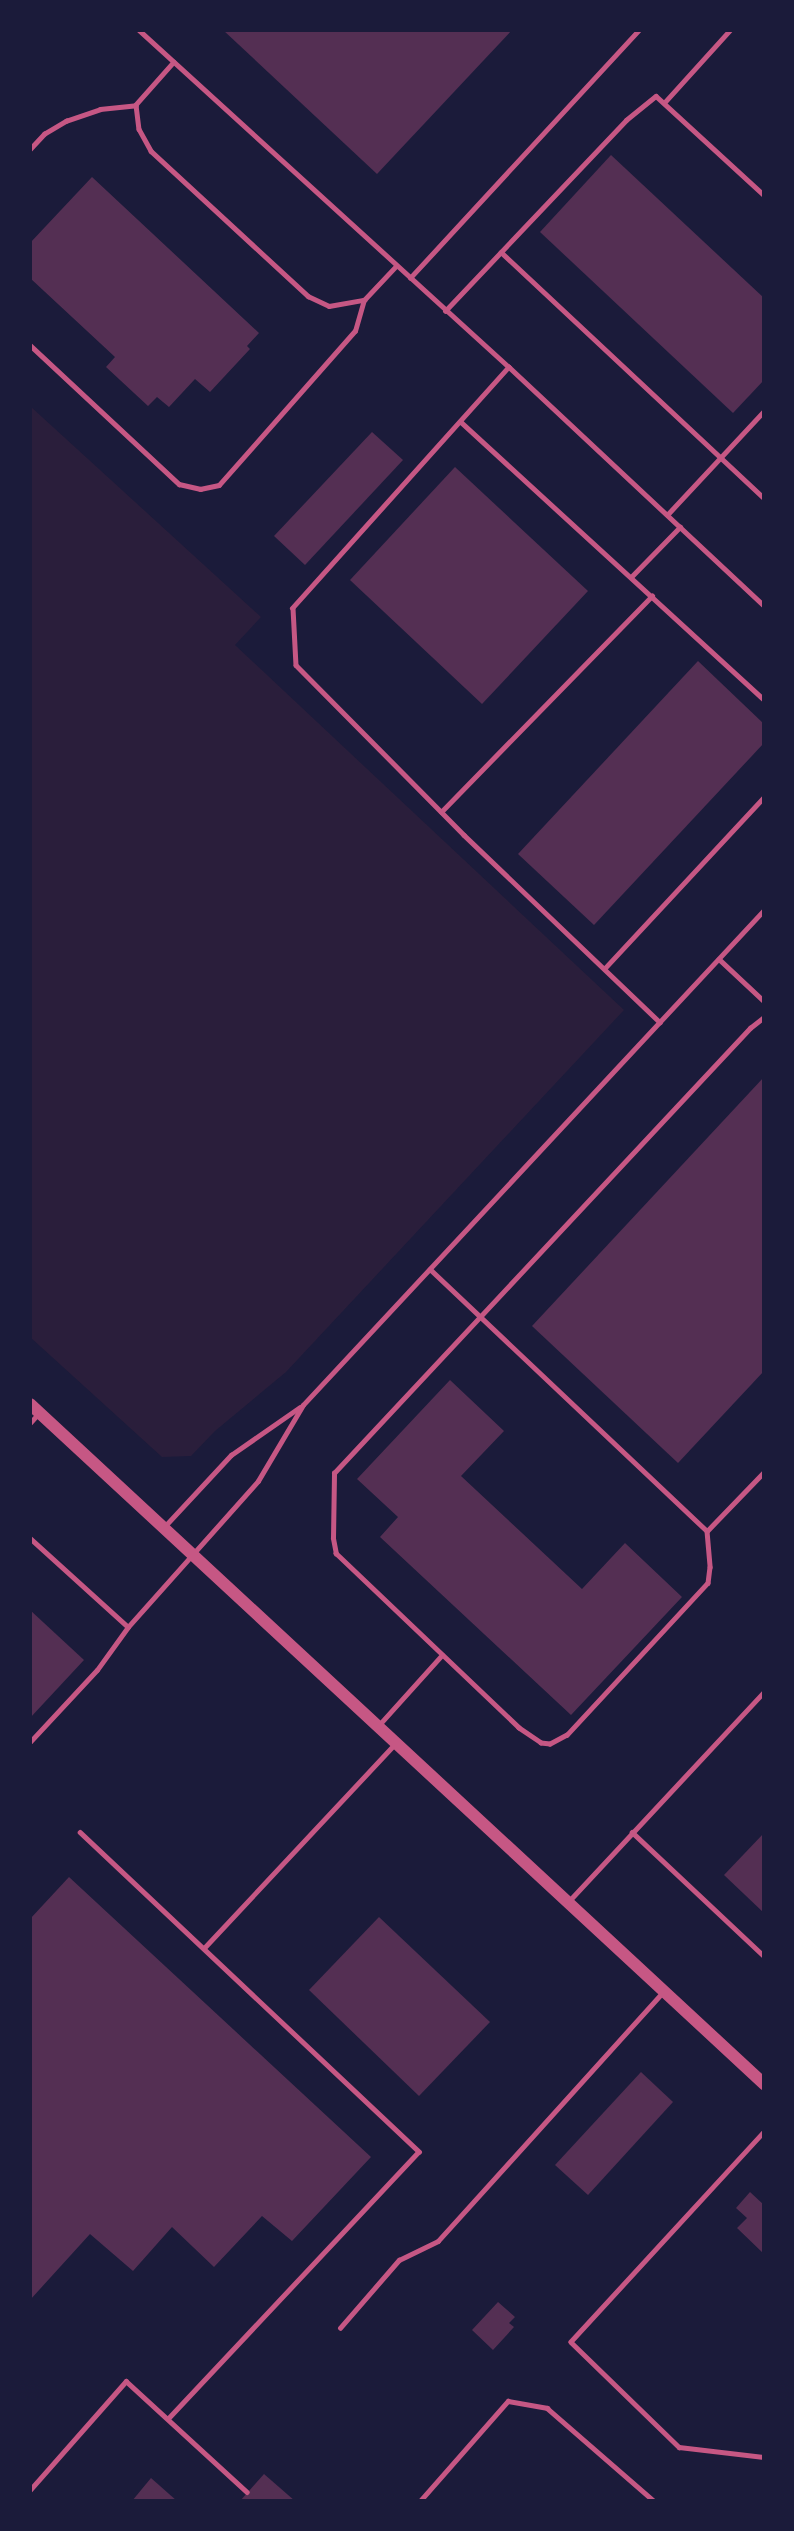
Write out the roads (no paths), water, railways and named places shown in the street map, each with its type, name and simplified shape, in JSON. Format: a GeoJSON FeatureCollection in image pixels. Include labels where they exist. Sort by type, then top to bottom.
{"type":"FeatureCollection","features":[{"type":"Feature","properties":{"kind":"street"},"geometry":{"type":"LineString","coordinates":[[34,1408],[165,1526],[764,2084]]}},
{"type":"Feature","properties":{"kind":"lane"},"geometry":{"type":"LineString","coordinates":[[139,30],[509,367],[764,606]]}},
{"type":"Feature","properties":{"kind":"lane"},"geometry":{"type":"LineString","coordinates":[[410,278],[639,30]]}},
{"type":"Feature","properties":{"kind":"lane"},"geometry":{"type":"LineString","coordinates":[[664,103],[730,30]]}},
{"type":"Feature","properties":{"kind":"lane"},"geometry":{"type":"LineString","coordinates":[[30,149],[44,134],[66,121],[100,108],[136,105],[174,62]]}},
{"type":"Feature","properties":{"kind":"lane"},"geometry":{"type":"LineString","coordinates":[[446,311],[626,120],[656,96],[764,195]]}},
{"type":"Feature","properties":{"kind":"lane"},"geometry":{"type":"LineString","coordinates":[[136,105],[139,129],[151,151],[308,296],[329,306],[364,300]]}},
{"type":"Feature","properties":{"kind":"lane"},"geometry":{"type":"LineString","coordinates":[[501,252],[764,498]]}},
{"type":"Feature","properties":{"kind":"lane"},"geometry":{"type":"LineString","coordinates":[[30,345],[179,484],[200,489],[219,485],[355,331],[364,300],[396,266]]}},
{"type":"Feature","properties":{"kind":"lane"},"geometry":{"type":"LineString","coordinates":[[509,367],[293,608],[291,629],[296,665],[441,812],[660,1022]]}},
{"type":"Feature","properties":{"kind":"lane"},"geometry":{"type":"LineString","coordinates":[[667,514],[764,411]]}},
{"type":"Feature","properties":{"kind":"lane"},"geometry":{"type":"LineString","coordinates":[[461,422],[764,700]]}},
{"type":"Feature","properties":{"kind":"lane"},"geometry":{"type":"LineString","coordinates":[[631,578],[680,527]]}},
{"type":"Feature","properties":{"kind":"lane"},"geometry":{"type":"LineString","coordinates":[[441,812],[652,596]]}},
{"type":"Feature","properties":{"kind":"lane"},"geometry":{"type":"LineString","coordinates":[[605,968],[764,797]]}},
{"type":"Feature","properties":{"kind":"lane"},"geometry":{"type":"LineString","coordinates":[[165,1526],[231,1455],[303,1405],[764,910]]}},
{"type":"Feature","properties":{"kind":"lane"},"geometry":{"type":"LineString","coordinates":[[719,959],[764,1002]]}},
{"type":"Feature","properties":{"kind":"lane"},"geometry":{"type":"LineString","coordinates":[[430,1269],[480,1317],[707,1531],[710,1567],[708,1583],[578,1724],[557,1741],[541,1743],[519,1728],[336,1554],[333,1538],[334,1473],[480,1317],[750,1028],[764,1017]]}},
{"type":"Feature","properties":{"kind":"lane"},"geometry":{"type":"LineString","coordinates":[[30,1742],[97,1670],[128,1627],[258,1481],[303,1405]]}},
{"type":"Feature","properties":{"kind":"lane"},"geometry":{"type":"LineString","coordinates":[[30,1423],[34,1408]]}},
{"type":"Feature","properties":{"kind":"lane"},"geometry":{"type":"LineString","coordinates":[[707,1531],[764,1472]]}},
{"type":"Feature","properties":{"kind":"lane"},"geometry":{"type":"LineString","coordinates":[[30,1538],[128,1627]]}},
{"type":"Feature","properties":{"kind":"lane"},"geometry":{"type":"LineString","coordinates":[[378,1725],[443,1655]]}},
{"type":"Feature","properties":{"kind":"lane"},"geometry":{"type":"LineString","coordinates":[[568,1902],[764,1692]]}},
{"type":"Feature","properties":{"kind":"lane"},"geometry":{"type":"LineString","coordinates":[[204,1948],[397,1742]]}},
{"type":"Feature","properties":{"kind":"lane"},"geometry":{"type":"LineString","coordinates":[[80,1832],[419,2152],[168,2419]]}},
{"type":"Feature","properties":{"kind":"lane"},"geometry":{"type":"LineString","coordinates":[[632,1832],[764,1956]]}},
{"type":"Feature","properties":{"kind":"lane"},"geometry":{"type":"LineString","coordinates":[[340,2328],[398,2260],[438,2241],[664,1991]]}},
{"type":"Feature","properties":{"kind":"lane"},"geometry":{"type":"LineString","coordinates":[[764,2132],[571,2342],[679,2447],[764,2457]]}},
{"type":"Feature","properties":{"kind":"lane"},"geometry":{"type":"LineString","coordinates":[[30,2490],[125,2381],[247,2493]]}},
{"type":"Feature","properties":{"kind":"lane"},"geometry":{"type":"LineString","coordinates":[[420,2501],[508,2401],[547,2408],[654,2501]]}}]}
